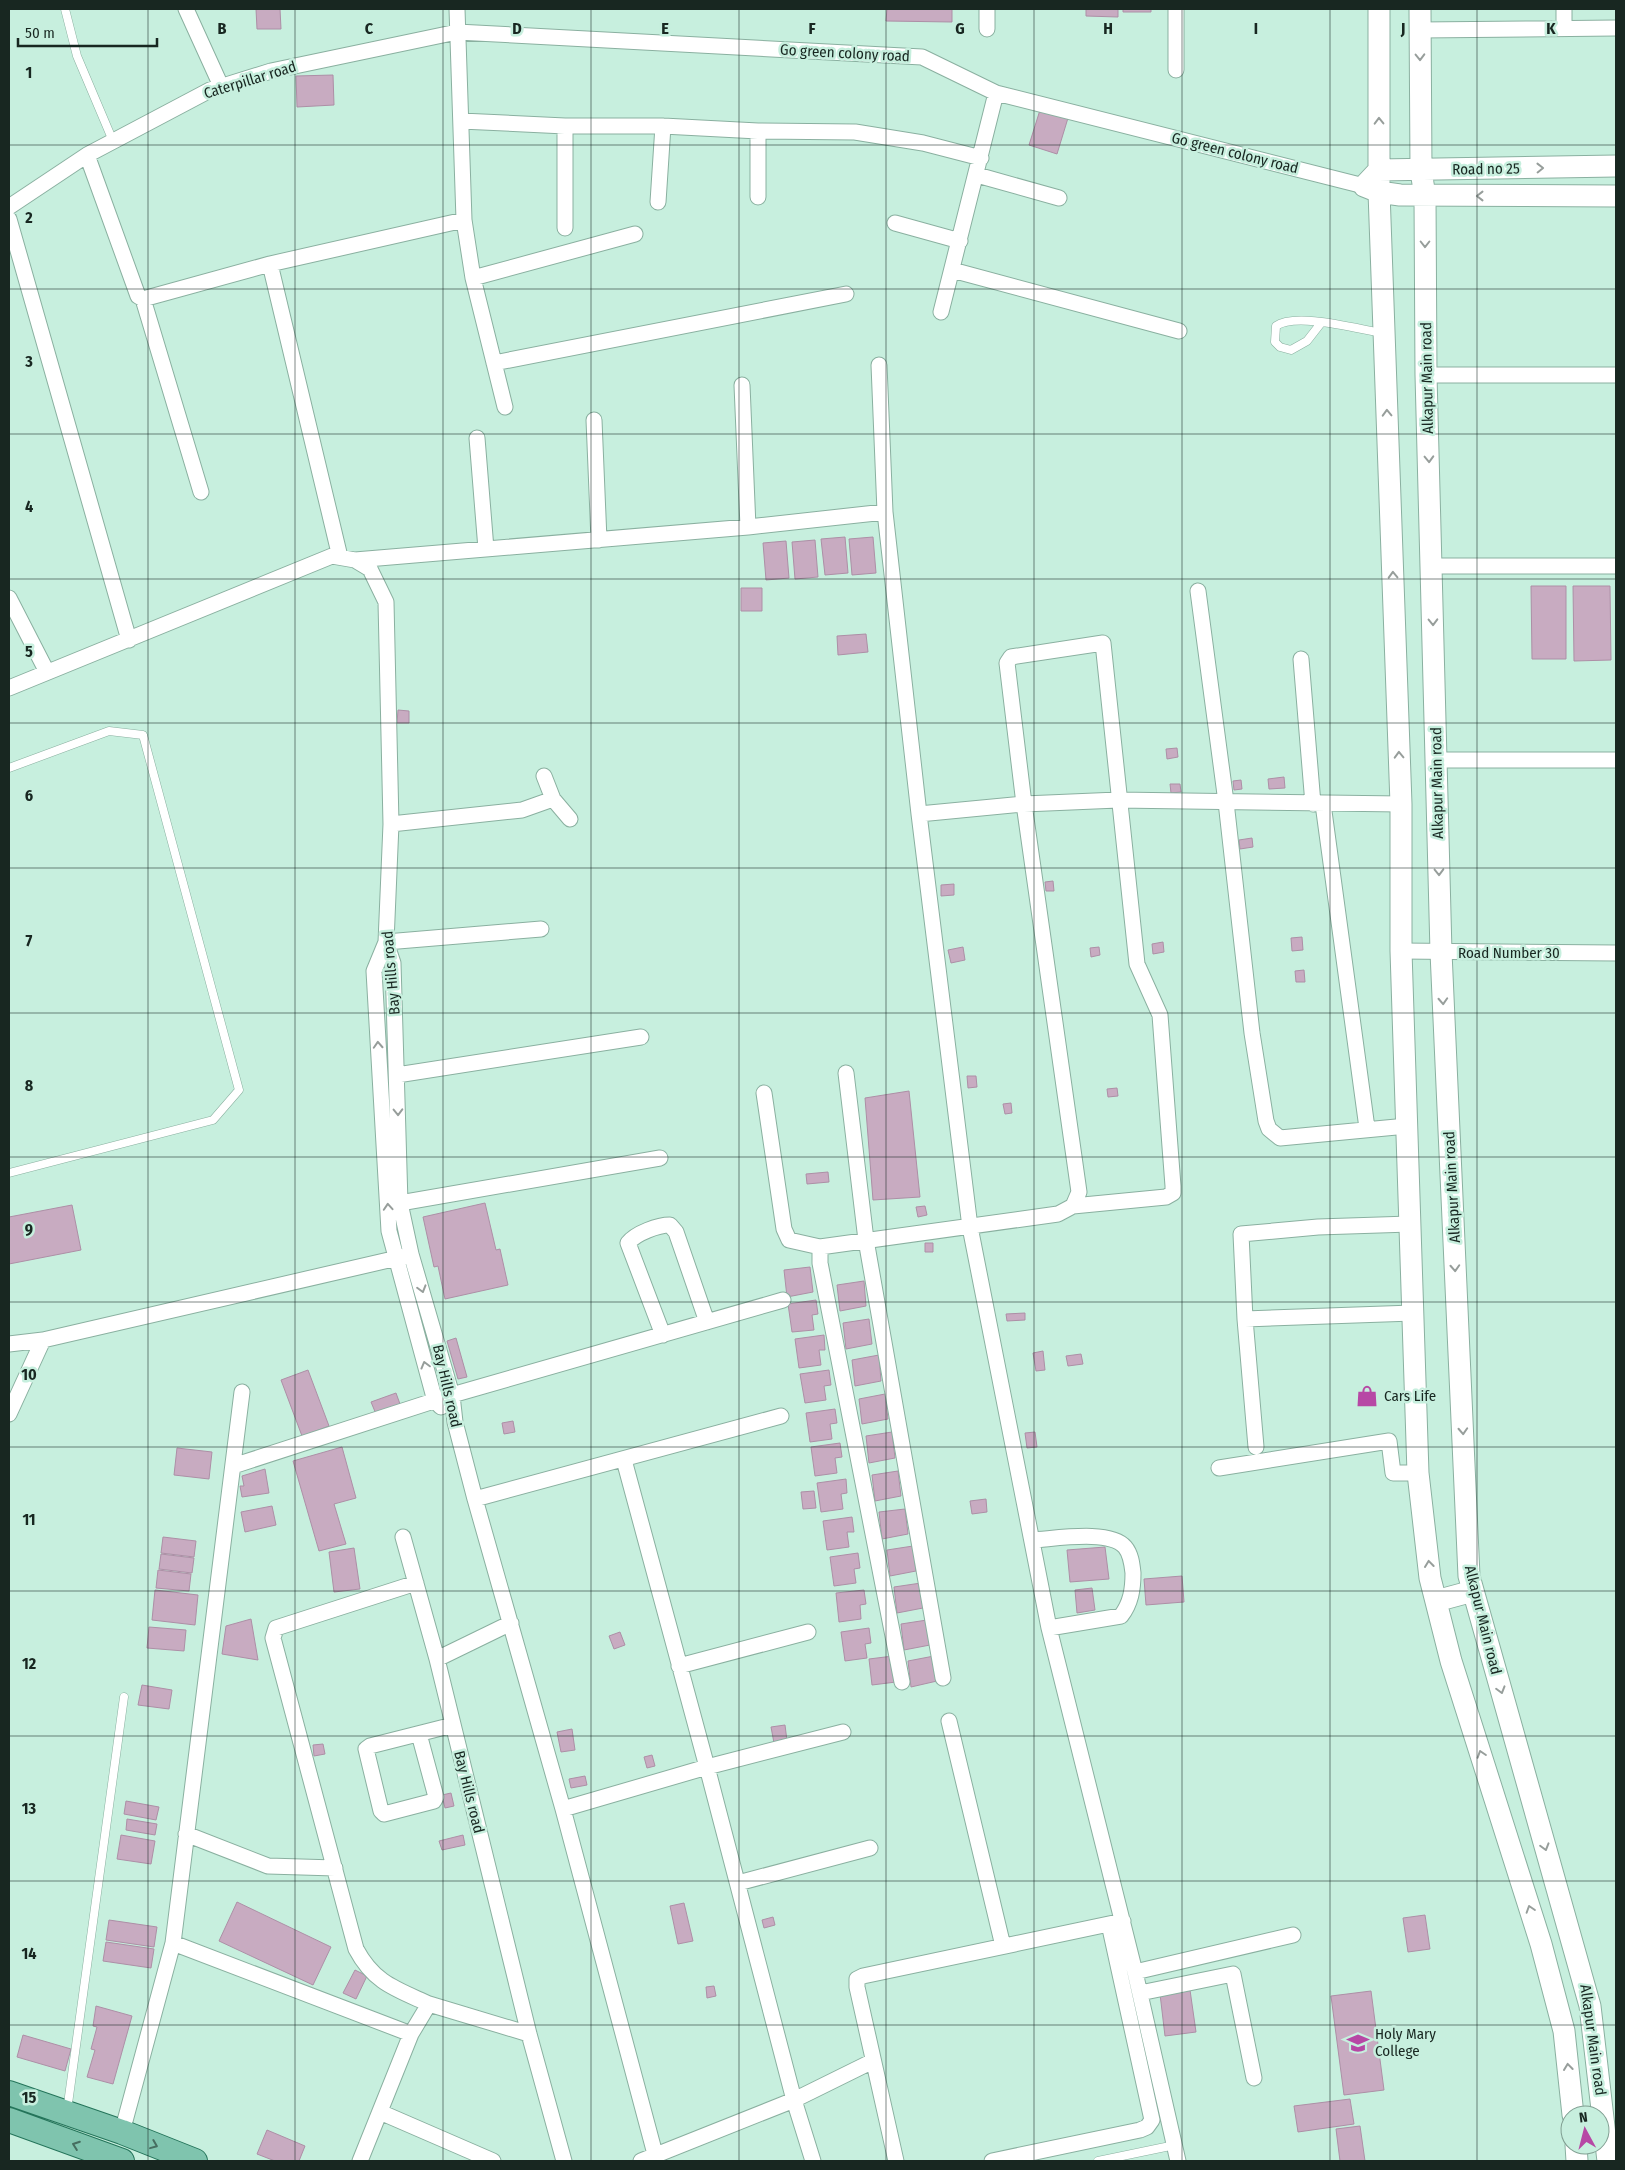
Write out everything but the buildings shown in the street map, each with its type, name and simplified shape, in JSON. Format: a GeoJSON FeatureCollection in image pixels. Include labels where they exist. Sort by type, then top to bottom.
{"type":"FeatureCollection","features":[{"type":"Feature","properties":{"kind":"main road"},"geometry":{"type":"LineString","coordinates":[[122,2161],[14,2122],[18,2096],[122,2132],[195,2161]]}},
{"type":"Feature","properties":{"kind":"street"},"geometry":{"type":"LineString","coordinates":[[186,9],[221,86]]}},
{"type":"Feature","properties":{"kind":"street"},"geometry":{"type":"LineString","coordinates":[[457,9],[464,220],[473,278],[504,408]]}},
{"type":"Feature","properties":{"kind":"street"},"geometry":{"type":"LineString","coordinates":[[987,9],[987,29]]}},
{"type":"Feature","properties":{"kind":"street"},"geometry":{"type":"LineString","coordinates":[[1176,9],[1176,70]]}},
{"type":"Feature","properties":{"kind":"street","name":"Alkapur Main road"},"geometry":{"type":"LineString","coordinates":[[1379,9],[1379,170],[1372,189],[1384,333],[1401,804],[1401,951],[1418,1474],[1430,1578],[1451,1660],[1541,1944],[1564,2031],[1572,2105]]}},
{"type":"Feature","properties":{"kind":"street"},"geometry":{"type":"LineString","coordinates":[[1564,9],[1564,28]]}},
{"type":"Feature","properties":{"kind":"street"},"geometry":{"type":"LineString","coordinates":[[1420,19],[1564,28],[1616,28]]}},
{"type":"Feature","properties":{"kind":"street","name":"Alkapur Main road"},"geometry":{"type":"LineString","coordinates":[[1420,19],[1426,376],[1441,952],[1468,1553],[1473,1591],[1590,2006],[1608,2161]]}},
{"type":"Feature","properties":{"kind":"street","name":"Caterpillar road"},"geometry":{"type":"LineString","coordinates":[[9,207],[87,155],[210,90],[271,71],[458,32]]}},
{"type":"Feature","properties":{"kind":"street","name":"Go green colony road"},"geometry":{"type":"LineString","coordinates":[[458,32],[922,58],[996,93],[1372,189]]}},
{"type":"Feature","properties":{"kind":"street"},"geometry":{"type":"LineString","coordinates":[[941,312],[977,175],[996,93]]}},
{"type":"Feature","properties":{"kind":"street"},"geometry":{"type":"LineString","coordinates":[[461,122],[855,132],[923,143],[981,158]]}},
{"type":"Feature","properties":{"kind":"street"},"geometry":{"type":"LineString","coordinates":[[565,126],[565,228]]}},
{"type":"Feature","properties":{"kind":"street"},"geometry":{"type":"LineString","coordinates":[[658,202],[663,126]]}},
{"type":"Feature","properties":{"kind":"street"},"geometry":{"type":"LineString","coordinates":[[758,131],[758,197]]}},
{"type":"Feature","properties":{"kind":"street"},"geometry":{"type":"LineString","coordinates":[[87,155],[138,296],[143,298],[270,264],[464,220]]}},
{"type":"Feature","properties":{"kind":"street","name":"Road no 25"},"geometry":{"type":"LineString","coordinates":[[1379,170],[1422,171],[1616,166]]}},
{"type":"Feature","properties":{"kind":"street"},"geometry":{"type":"LineString","coordinates":[[977,175],[1059,198]]}},
{"type":"Feature","properties":{"kind":"street","name":"Road no 25"},"geometry":{"type":"LineString","coordinates":[[1372,189],[1424,196],[1616,196]]}},
{"type":"Feature","properties":{"kind":"street"},"geometry":{"type":"LineString","coordinates":[[894,223],[960,241]]}},
{"type":"Feature","properties":{"kind":"street"},"geometry":{"type":"LineString","coordinates":[[10,227],[129,640]]}},
{"type":"Feature","properties":{"kind":"street"},"geometry":{"type":"LineString","coordinates":[[473,278],[634,234]]}},
{"type":"Feature","properties":{"kind":"street"},"geometry":{"type":"LineString","coordinates":[[270,264],[347,559]]}},
{"type":"Feature","properties":{"kind":"street"},"geometry":{"type":"LineString","coordinates":[[952,270],[1179,330]]}},
{"type":"Feature","properties":{"kind":"street"},"geometry":{"type":"LineString","coordinates":[[494,363],[846,294]]}},
{"type":"Feature","properties":{"kind":"street"},"geometry":{"type":"LineString","coordinates":[[143,298],[201,492]]}},
{"type":"Feature","properties":{"kind":"street"},"geometry":{"type":"LineString","coordinates":[[879,366],[885,512],[919,814],[970,1226],[1049,1628],[1116,1922],[1152,2120],[1147,2127],[1140,2130],[992,2161]]}},
{"type":"Feature","properties":{"kind":"street"},"geometry":{"type":"LineString","coordinates":[[1426,376],[1616,375]]}},
{"type":"Feature","properties":{"kind":"street"},"geometry":{"type":"LineString","coordinates":[[742,385],[748,527]]}},
{"type":"Feature","properties":{"kind":"street"},"geometry":{"type":"LineString","coordinates":[[594,420],[599,540]]}},
{"type":"Feature","properties":{"kind":"street"},"geometry":{"type":"LineString","coordinates":[[477,438],[486,549]]}},
{"type":"Feature","properties":{"kind":"street"},"geometry":{"type":"LineString","coordinates":[[9,688],[332,556],[347,559],[486,549],[748,527],[885,512]]}},
{"type":"Feature","properties":{"kind":"street","name":"Bay Hills road"},"geometry":{"type":"LineString","coordinates":[[347,559],[370,569],[386,602],[391,824],[386,942],[393,963],[400,1203],[411,1254],[452,1394],[455,1422],[475,1499],[563,1809],[655,2154]]}},
{"type":"Feature","properties":{"kind":"street"},"geometry":{"type":"LineString","coordinates":[[1432,566],[1616,566]]}},
{"type":"Feature","properties":{"kind":"street"},"geometry":{"type":"LineString","coordinates":[[1198,590],[1226,802],[1250,1014],[1266,1121],[1269,1130],[1280,1138],[1367,1128],[1407,1126]]}},
{"type":"Feature","properties":{"kind":"street"},"geometry":{"type":"LineString","coordinates":[[9,598],[47,672]]}},
{"type":"Feature","properties":{"kind":"street"},"geometry":{"type":"LineString","coordinates":[[764,1093],[784,1229],[789,1240],[820,1246],[1058,1214],[1073,1206],[1166,1197],[1173,1193],[1160,1015],[1137,964],[1118,800],[1103,643],[1010,657],[1007,663],[1024,804],[1079,1192],[1073,1206]]}},
{"type":"Feature","properties":{"kind":"street"},"geometry":{"type":"LineString","coordinates":[[1301,659],[1318,804],[1367,1128]]}},
{"type":"Feature","properties":{"kind":"street"},"geometry":{"type":"LineString","coordinates":[[1436,760],[1616,760]]}},
{"type":"Feature","properties":{"kind":"street"},"geometry":{"type":"LineString","coordinates":[[544,776],[553,799],[570,819]]}},
{"type":"Feature","properties":{"kind":"street"},"geometry":{"type":"LineString","coordinates":[[391,824],[522,810],[553,799]]}},
{"type":"Feature","properties":{"kind":"street"},"geometry":{"type":"LineString","coordinates":[[919,814],[1024,804],[1118,800],[1401,804]]}},
{"type":"Feature","properties":{"kind":"street"},"geometry":{"type":"LineString","coordinates":[[455,1422],[435,1401],[389,1231],[374,971],[386,942],[541,929]]}},
{"type":"Feature","properties":{"kind":"street","name":"Road Number 30"},"geometry":{"type":"LineString","coordinates":[[1401,951],[1616,954]]}},
{"type":"Feature","properties":{"kind":"street"},"geometry":{"type":"LineString","coordinates":[[397,1075],[641,1037]]}},
{"type":"Feature","properties":{"kind":"street"},"geometry":{"type":"LineString","coordinates":[[846,1073],[866,1240],[943,1678]]}},
{"type":"Feature","properties":{"kind":"street"},"geometry":{"type":"LineString","coordinates":[[400,1203],[660,1158]]}},
{"type":"Feature","properties":{"kind":"street"},"geometry":{"type":"LineString","coordinates":[[1256,1447],[1245,1318],[1241,1234],[1318,1227],[1410,1224]]}},
{"type":"Feature","properties":{"kind":"street"},"geometry":{"type":"LineString","coordinates":[[663,1335],[628,1242],[632,1237],[663,1225],[670,1225],[676,1232],[707,1322]]}},
{"type":"Feature","properties":{"kind":"street"},"geometry":{"type":"LineString","coordinates":[[820,1246],[820,1263],[902,1682]]}},
{"type":"Feature","properties":{"kind":"street"},"geometry":{"type":"LineString","coordinates":[[9,1344],[43,1340],[411,1254]]}},
{"type":"Feature","properties":{"kind":"street"},"geometry":{"type":"LineString","coordinates":[[234,1466],[452,1394],[783,1300]]}},
{"type":"Feature","properties":{"kind":"street"},"geometry":{"type":"LineString","coordinates":[[1245,1318],[1413,1313]]}},
{"type":"Feature","properties":{"kind":"street"},"geometry":{"type":"LineString","coordinates":[[9,1414],[43,1340]]}},
{"type":"Feature","properties":{"kind":"street"},"geometry":{"type":"LineString","coordinates":[[122,2132],[173,1942],[242,1392]]}},
{"type":"Feature","properties":{"kind":"street"},"geometry":{"type":"LineString","coordinates":[[475,1499],[781,1416]]}},
{"type":"Feature","properties":{"kind":"street"},"geometry":{"type":"LineString","coordinates":[[1219,1468],[1389,1440],[1393,1473],[1418,1474]]}},
{"type":"Feature","properties":{"kind":"street"},"geometry":{"type":"LineString","coordinates":[[624,1460],[708,1767],[794,2100],[813,2161]]}},
{"type":"Feature","properties":{"kind":"street","name":"Bay Hills road"},"geometry":{"type":"LineString","coordinates":[[403,1537],[437,1659],[529,2034],[564,2161]]}},
{"type":"Feature","properties":{"kind":"street"},"geometry":{"type":"LineString","coordinates":[[1032,1540],[1088,1537],[1108,1538],[1124,1546],[1132,1561],[1133,1582],[1130,1605],[1121,1616],[1049,1628]]}},
{"type":"Feature","properties":{"kind":"street"},"geometry":{"type":"LineString","coordinates":[[416,1583],[276,1628],[273,1638],[356,1949],[366,1967],[388,1986],[429,2004],[529,2034]]}},
{"type":"Feature","properties":{"kind":"street"},"geometry":{"type":"LineString","coordinates":[[1436,1601],[1473,1591]]}},
{"type":"Feature","properties":{"kind":"street"},"geometry":{"type":"LineString","coordinates":[[437,1659],[511,1623]]}},
{"type":"Feature","properties":{"kind":"street"},"geometry":{"type":"LineString","coordinates":[[679,1666],[808,1632]]}},
{"type":"Feature","properties":{"kind":"street"},"geometry":{"type":"LineString","coordinates":[[949,1721],[1004,1946]]}},
{"type":"Feature","properties":{"kind":"street"},"geometry":{"type":"LineString","coordinates":[[419,1734],[436,1797],[434,1801],[384,1814],[381,1811],[366,1749],[419,1734],[453,1725]]}},
{"type":"Feature","properties":{"kind":"street"},"geometry":{"type":"LineString","coordinates":[[563,1809],[708,1767],[843,1732]]}},
{"type":"Feature","properties":{"kind":"street"},"geometry":{"type":"LineString","coordinates":[[186,1834],[268,1866],[335,1868]]}},
{"type":"Feature","properties":{"kind":"street"},"geometry":{"type":"LineString","coordinates":[[738,1883],[870,1848]]}},
{"type":"Feature","properties":{"kind":"street"},"geometry":{"type":"LineString","coordinates":[[896,2161],[857,1987],[858,1979],[863,1976],[1116,1922]]}},
{"type":"Feature","properties":{"kind":"street"},"geometry":{"type":"LineString","coordinates":[[1116,1922],[1135,1972],[1178,2161]]}},
{"type":"Feature","properties":{"kind":"street"},"geometry":{"type":"LineString","coordinates":[[1135,1972],[1293,1935]]}},
{"type":"Feature","properties":{"kind":"street"},"geometry":{"type":"LineString","coordinates":[[173,1942],[410,2034]]}},
{"type":"Feature","properties":{"kind":"street"},"geometry":{"type":"LineString","coordinates":[[1140,1993],[1234,1974],[1254,2078]]}},
{"type":"Feature","properties":{"kind":"street"},"geometry":{"type":"LineString","coordinates":[[360,2161],[410,2034],[429,2004]]}},
{"type":"Feature","properties":{"kind":"street"},"geometry":{"type":"LineString","coordinates":[[641,2161],[794,2100],[873,2061]]}},
{"type":"Feature","properties":{"kind":"street"},"geometry":{"type":"LineString","coordinates":[[380,2112],[493,2161]]}},
{"type":"Feature","properties":{"kind":"lane"},"geometry":{"type":"LineString","coordinates":[[65,9],[78,56],[113,141]]}},
{"type":"Feature","properties":{"kind":"lane"},"geometry":{"type":"LineString","coordinates":[[1321,323],[1307,341],[1291,350],[1280,347],[1275,342],[1276,326],[1284,321],[1321,323],[1384,333]]}},
{"type":"Feature","properties":{"kind":"lane"},"geometry":{"type":"LineString","coordinates":[[9,768],[109,731],[143,736],[239,1090],[213,1120],[9,1173]]}},
{"type":"Feature","properties":{"kind":"lane"},"geometry":{"type":"LineString","coordinates":[[67,2113],[124,1697]]}},
{"type":"Feature","properties":{"kind":"lane"},"geometry":{"type":"LineString","coordinates":[[1098,2161],[1174,2145]]}},
{"type":"Feature","properties":{"kind":"place","name":"Cars Life"},"geometry":{"type":"Point","coordinates":[1367,1396]}},
{"type":"Feature","properties":{"kind":"place","name":"Holy Mary College"},"geometry":{"type":"Point","coordinates":[1358,2043]}}]}
